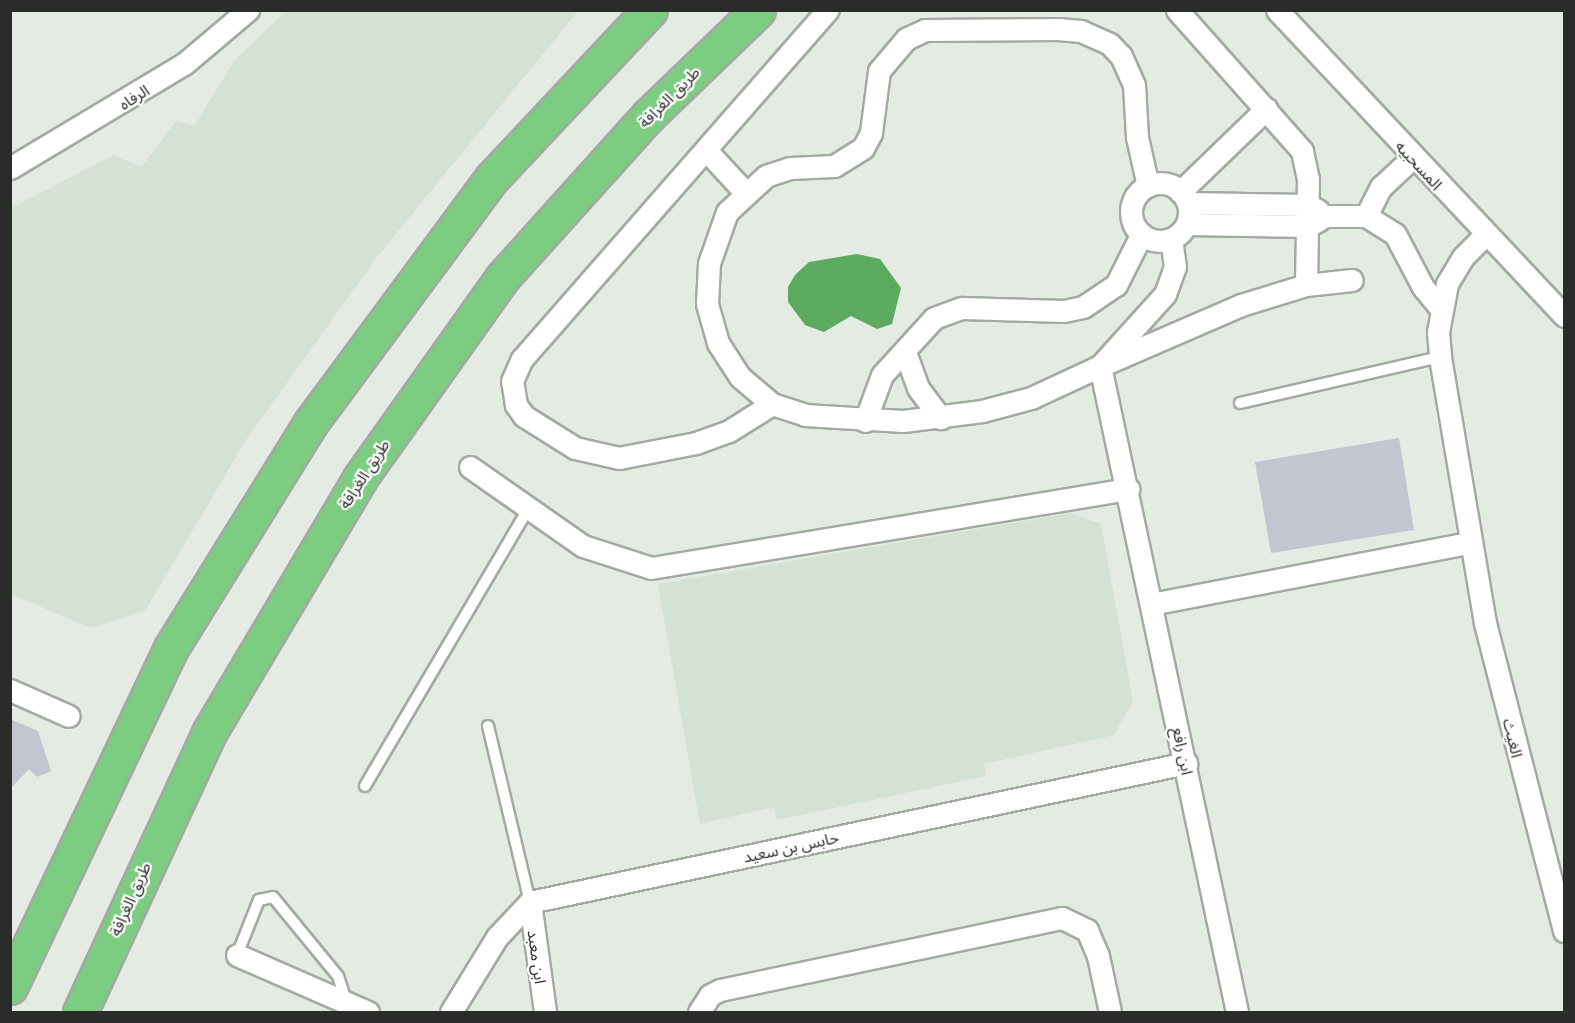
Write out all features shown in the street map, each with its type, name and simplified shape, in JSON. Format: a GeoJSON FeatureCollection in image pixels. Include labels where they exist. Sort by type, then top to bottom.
{"type":"FeatureCollection","features":[{"type":"Feature","properties":{"kind":"highway"},"geometry":{"type":"LineString","coordinates":[[10,987],[171,648],[312,421],[492,178],[650,10]]}},
{"type":"Feature","properties":{"kind":"highway","name":"طريق الغرافة"},"geometry":{"type":"LineString","coordinates":[[80,1012],[210,731],[360,478],[502,278],[650,115],[758,10]]}},
{"type":"Feature","properties":{"kind":"street","name":"الرفاه"},"geometry":{"type":"LineString","coordinates":[[10,168],[184,64],[248,10]]}},
{"type":"Feature","properties":{"kind":"street"},"geometry":{"type":"LineString","coordinates":[[772,404],[729,431],[696,443],[619,458],[597,455],[555,438],[524,416],[513,393],[515,369],[828,10]]}},
{"type":"Feature","properties":{"kind":"street"},"geometry":{"type":"LineString","coordinates":[[1177,10],[1302,151],[1308,170],[1313,216],[1306,285]]}},
{"type":"Feature","properties":{"kind":"street","name":"المسحبيه"},"geometry":{"type":"LineString","coordinates":[[1277,10],[1412,158],[1564,316]]}},
{"type":"Feature","properties":{"kind":"street"},"geometry":{"type":"LineString","coordinates":[[1148,186],[1137,137],[1134,85],[1121,56],[1096,36],[1081,31],[1003,20],[947,28],[906,39],[879,71],[871,133],[863,148],[834,166],[790,168],[766,176],[744,191],[715,237],[707,304],[718,343],[735,369],[772,404],[805,415],[865,422],[941,418],[1031,398],[1241,305],[1306,285],[1352,280]]}},
{"type":"Feature","properties":{"kind":"street"},"geometry":{"type":"LineString","coordinates":[[1100,366],[1165,294],[1175,267],[1171,239],[1185,206],[1266,109]]}},
{"type":"Feature","properties":{"kind":"street"},"geometry":{"type":"LineString","coordinates":[[706,150],[744,191]]}},
{"type":"Feature","properties":{"kind":"street"},"geometry":{"type":"LineString","coordinates":[[1366,216],[1381,187],[1412,158]]}},
{"type":"Feature","properties":{"kind":"street"},"geometry":{"type":"LineString","coordinates":[[865,422],[874,390],[905,352],[921,327],[947,311],[1064,311],[1083,307],[1116,285],[1141,235],[1131,208],[1148,186],[1165,184],[1185,206],[1313,216],[1366,216],[1406,247],[1423,287],[1440,308]]}},
{"type":"Feature","properties":{"kind":"street"},"geometry":{"type":"LineString","coordinates":[[1141,235],[1156,241],[1171,239]]}},
{"type":"Feature","properties":{"kind":"street","name":"الغيث"},"geometry":{"type":"LineString","coordinates":[[1485,235],[1463,257],[1440,308],[1440,357],[1469,543],[1516,753],[1564,931]]}},
{"type":"Feature","properties":{"kind":"street"},"geometry":{"type":"LineString","coordinates":[[905,352],[918,388],[941,418]]}},
{"type":"Feature","properties":{"kind":"street","name":"ابن رافع"},"geometry":{"type":"LineString","coordinates":[[1100,366],[1129,489],[1151,604],[1238,1012]]}},
{"type":"Feature","properties":{"kind":"street"},"geometry":{"type":"LineString","coordinates":[[470,467],[583,546],[651,567],[1129,489]]}},
{"type":"Feature","properties":{"kind":"street"},"geometry":{"type":"LineString","coordinates":[[1151,604],[1469,543]]}},
{"type":"Feature","properties":{"kind":"street"},"geometry":{"type":"LineString","coordinates":[[10,690],[69,716]]}},
{"type":"Feature","properties":{"kind":"street","name":"حابس بن سعيد"},"geometry":{"type":"LineString","coordinates":[[530,902],[1186,762]]}},
{"type":"Feature","properties":{"kind":"street"},"geometry":{"type":"LineString","coordinates":[[451,1012],[497,937],[530,902]]}},
{"type":"Feature","properties":{"kind":"street","name":"ابن معبد"},"geometry":{"type":"LineString","coordinates":[[530,902],[545,1012]]}},
{"type":"Feature","properties":{"kind":"street"},"geometry":{"type":"LineString","coordinates":[[699,1012],[710,995],[720,990],[1062,918],[1087,930],[1098,956],[1110,1012]]}},
{"type":"Feature","properties":{"kind":"street"},"geometry":{"type":"LineString","coordinates":[[237,955],[369,1012]]}},
{"type":"Feature","properties":{"kind":"lane"},"geometry":{"type":"LineString","coordinates":[[1240,403],[1440,357]]}},
{"type":"Feature","properties":{"kind":"lane"},"geometry":{"type":"LineString","coordinates":[[365,786],[529,508]]}},
{"type":"Feature","properties":{"kind":"lane"},"geometry":{"type":"LineString","coordinates":[[488,726],[530,902]]}},
{"type":"Feature","properties":{"kind":"lane"},"geometry":{"type":"LineString","coordinates":[[237,955],[256,906],[262,898],[273,897],[338,976],[347,1003]]}},
{"type":"Feature","properties":{"kind":"shaded area"},"geometry":{"type":"Polygon","coordinates":[[[286,11],[578,11],[377,257],[246,440],[145,611],[91,628],[11,594],[11,208],[114,155],[141,167],[176,121],[195,125],[234,61],[286,11]]]}},
{"type":"Feature","properties":{"kind":"shaded area"},"geometry":{"type":"Polygon","coordinates":[[[857,254],[880,259],[901,288],[892,324],[877,329],[851,316],[824,332],[805,325],[788,302],[788,287],[795,275],[809,262],[857,254]]]}},
{"type":"Feature","properties":{"kind":"shaded area"},"geometry":{"type":"Polygon","coordinates":[[[1071,513],[1101,524],[1133,701],[1114,735],[984,764],[986,776],[777,820],[774,807],[700,824],[658,584],[1071,513]]]}},
{"type":"Feature","properties":{"kind":"building"},"geometry":{"type":"Polygon","coordinates":[[[1399,438],[1414,530],[1271,553],[1255,462],[1399,438]]]}},
{"type":"Feature","properties":{"kind":"building"},"geometry":{"type":"Polygon","coordinates":[[[10,719],[38,731],[51,771],[37,777],[29,769],[10,789],[10,719]]]}}]}
